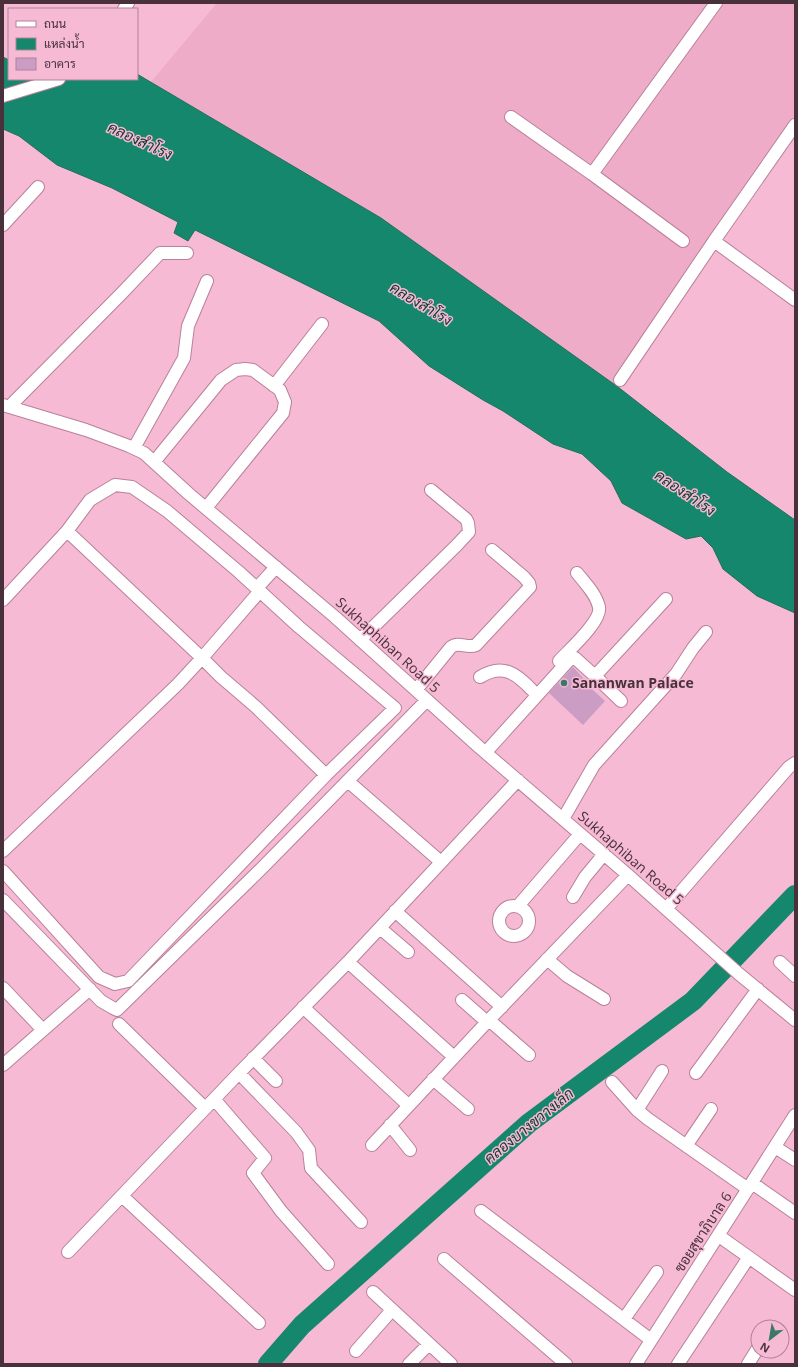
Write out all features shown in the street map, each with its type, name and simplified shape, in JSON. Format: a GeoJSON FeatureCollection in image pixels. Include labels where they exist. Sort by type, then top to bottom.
{"type":"FeatureCollection","features":[{"type":"Feature","properties":{"kind":"street"},"geometry":{"type":"LineString","coordinates":[[592,174],[716,3]]}},
{"type":"Feature","properties":{"kind":"street"},"geometry":{"type":"LineString","coordinates":[[3,96],[56,80]]}},
{"type":"Feature","properties":{"kind":"street"},"geometry":{"type":"LineString","coordinates":[[511,117],[683,241]]}},
{"type":"Feature","properties":{"kind":"street"},"geometry":{"type":"LineString","coordinates":[[620,380],[795,125]]}},
{"type":"Feature","properties":{"kind":"street"},"geometry":{"type":"LineString","coordinates":[[3,225],[38,187]]}},
{"type":"Feature","properties":{"kind":"street"},"geometry":{"type":"LineString","coordinates":[[714,241],[795,300]]}},
{"type":"Feature","properties":{"kind":"street"},"geometry":{"type":"LineString","coordinates":[[6,406],[117,299],[160,253],[187,253]]}},
{"type":"Feature","properties":{"kind":"street"},"geometry":{"type":"LineString","coordinates":[[134,448],[184,358],[188,326],[207,281]]}},
{"type":"Feature","properties":{"kind":"street"},"geometry":{"type":"LineString","coordinates":[[274,386],[322,324]]}},
{"type":"Feature","properties":{"kind":"street"},"geometry":{"type":"LineString","coordinates":[[154,462],[221,380],[236,370],[254,370],[280,390],[285,402],[283,413],[206,508]]}},
{"type":"Feature","properties":{"kind":"street","name":"Sukhaphiban Road 5"},"geometry":{"type":"LineString","coordinates":[[6,406],[86,430],[144,453],[360,640],[482,749],[666,908],[739,974],[793,1014]]}},
{"type":"Feature","properties":{"kind":"street"},"geometry":{"type":"LineString","coordinates":[[3,600],[67,531],[90,500],[115,485],[132,487],[167,510],[299,627],[395,708],[326,775],[128,981],[115,984],[100,977],[3,871]]}},
{"type":"Feature","properties":{"kind":"street"},"geometry":{"type":"LineString","coordinates":[[360,640],[469,532],[466,519],[431,490]]}},
{"type":"Feature","properties":{"kind":"street"},"geometry":{"type":"LineString","coordinates":[[67,531],[221,677],[256,707],[326,775]]}},
{"type":"Feature","properties":{"kind":"street"},"geometry":{"type":"LineString","coordinates":[[416,690],[451,647],[455,644],[471,647],[476,645],[530,588],[529,582],[492,550]]}},
{"type":"Feature","properties":{"kind":"street"},"geometry":{"type":"LineString","coordinates":[[3,851],[178,684],[202,658],[276,567]]}},
{"type":"Feature","properties":{"kind":"street"},"geometry":{"type":"LineString","coordinates":[[482,749],[532,690],[592,625],[599,613],[599,607],[592,592],[577,573]]}},
{"type":"Feature","properties":{"kind":"street"},"geometry":{"type":"LineString","coordinates":[[595,676],[666,599]]}},
{"type":"Feature","properties":{"kind":"street"},"geometry":{"type":"LineString","coordinates":[[562,819],[594,765],[676,674],[692,648],[706,632]]}},
{"type":"Feature","properties":{"kind":"street"},"geometry":{"type":"LineString","coordinates":[[482,749],[573,657],[622,701]]}},
{"type":"Feature","properties":{"kind":"street"},"geometry":{"type":"LineString","coordinates":[[480,677],[487,672],[499,670],[508,672],[522,680],[532,690]]}},
{"type":"Feature","properties":{"kind":"street"},"geometry":{"type":"LineString","coordinates":[[3,900],[101,1001],[117,1010],[121,1008],[263,867],[427,700]]}},
{"type":"Feature","properties":{"kind":"street"},"geometry":{"type":"LineString","coordinates":[[666,908],[788,767],[795,763]]}},
{"type":"Feature","properties":{"kind":"street"},"geometry":{"type":"LineString","coordinates":[[68,1252],[253,1058],[348,962],[518,780]]}},
{"type":"Feature","properties":{"kind":"street"},"geometry":{"type":"LineString","coordinates":[[350,783],[441,862]]}},
{"type":"Feature","properties":{"kind":"street"},"geometry":{"type":"LineString","coordinates":[[518,906],[580,834]]}},
{"type":"Feature","properties":{"kind":"street"},"geometry":{"type":"LineString","coordinates":[[573,897],[585,876],[604,854]]}},
{"type":"Feature","properties":{"kind":"street"},"geometry":{"type":"LineString","coordinates":[[372,1145],[408,1105],[628,875]]}},
{"type":"Feature","properties":{"kind":"street"},"geometry":{"type":"LineString","coordinates":[[395,911],[502,1007]]}},
{"type":"Feature","properties":{"kind":"street"},"geometry":{"type":"LineString","coordinates":[[380,928],[408,952]]}},
{"type":"Feature","properties":{"kind":"street"},"geometry":{"type":"LineString","coordinates":[[547,959],[567,976],[604,999]]}},
{"type":"Feature","properties":{"kind":"street"},"geometry":{"type":"LineString","coordinates":[[348,962],[454,1057]]}},
{"type":"Feature","properties":{"kind":"street"},"geometry":{"type":"LineString","coordinates":[[780,962],[795,976]]}},
{"type":"Feature","properties":{"kind":"street"},"geometry":{"type":"LineString","coordinates":[[3,988],[43,1030]]}},
{"type":"Feature","properties":{"kind":"street"},"geometry":{"type":"LineString","coordinates":[[3,1065],[90,989]]}},
{"type":"Feature","properties":{"kind":"street"},"geometry":{"type":"LineString","coordinates":[[696,1073],[758,989]]}},
{"type":"Feature","properties":{"kind":"street"},"geometry":{"type":"LineString","coordinates":[[462,1000],[529,1055]]}},
{"type":"Feature","properties":{"kind":"street"},"geometry":{"type":"LineString","coordinates":[[303,1007],[408,1105]]}},
{"type":"Feature","properties":{"kind":"street"},"geometry":{"type":"LineString","coordinates":[[118,1024],[206,1108]]}},
{"type":"Feature","properties":{"kind":"street"},"geometry":{"type":"LineString","coordinates":[[253,1058],[276,1081]]}},
{"type":"Feature","properties":{"kind":"street"},"geometry":{"type":"LineString","coordinates":[[637,1110],[662,1072]]}},
{"type":"Feature","properties":{"kind":"street"},"geometry":{"type":"LineString","coordinates":[[239,1073],[296,1132],[308,1150],[311,1168],[361,1222]]}},
{"type":"Feature","properties":{"kind":"street"},"geometry":{"type":"LineString","coordinates":[[433,1079],[468,1109]]}},
{"type":"Feature","properties":{"kind":"street"},"geometry":{"type":"LineString","coordinates":[[612,1082],[637,1110],[686,1146],[795,1213]]}},
{"type":"Feature","properties":{"kind":"street"},"geometry":{"type":"LineString","coordinates":[[214,1099],[265,1158],[253,1173],[281,1210],[328,1264]]}},
{"type":"Feature","properties":{"kind":"street"},"geometry":{"type":"LineString","coordinates":[[686,1146],[711,1109]]}},
{"type":"Feature","properties":{"kind":"street","name":"ซอยสุขาภิบาล 6"},"geometry":{"type":"LineString","coordinates":[[636,1364],[719,1236],[795,1114]]}},
{"type":"Feature","properties":{"kind":"street"},"geometry":{"type":"LineString","coordinates":[[390,1125],[410,1150]]}},
{"type":"Feature","properties":{"kind":"street"},"geometry":{"type":"LineString","coordinates":[[775,1147],[795,1160]]}},
{"type":"Feature","properties":{"kind":"street"},"geometry":{"type":"LineString","coordinates":[[122,1196],[259,1323]]}},
{"type":"Feature","properties":{"kind":"street"},"geometry":{"type":"LineString","coordinates":[[481,1211],[651,1340]]}},
{"type":"Feature","properties":{"kind":"street"},"geometry":{"type":"LineString","coordinates":[[719,1236],[795,1290]]}},
{"type":"Feature","properties":{"kind":"street"},"geometry":{"type":"LineString","coordinates":[[678,1364],[749,1257]]}},
{"type":"Feature","properties":{"kind":"street"},"geometry":{"type":"LineString","coordinates":[[444,1260],[566,1364]]}},
{"type":"Feature","properties":{"kind":"street"},"geometry":{"type":"LineString","coordinates":[[624,1320],[657,1272]]}},
{"type":"Feature","properties":{"kind":"street"},"geometry":{"type":"LineString","coordinates":[[373,1292],[451,1364]]}},
{"type":"Feature","properties":{"kind":"street"},"geometry":{"type":"LineString","coordinates":[[356,1351],[392,1310]]}},
{"type":"Feature","properties":{"kind":"street"},"geometry":{"type":"LineString","coordinates":[[409,1364],[429,1344]]}},
{"type":"Feature","properties":{"kind":"shaded area"},"geometry":{"type":"Polygon","coordinates":[[[217,3],[795,3],[795,133],[618,387],[381,218],[151,82],[217,3]]]}},
{"type":"Feature","properties":{"kind":"water","name":"คลองสำโรง"},"geometry":{"type":"Polygon","coordinates":[[[3,57],[8,60],[8,80],[138,80],[138,75],[381,218],[618,387],[727,472],[795,520],[795,613],[757,596],[723,569],[713,548],[701,536],[686,539],[622,503],[611,481],[582,454],[553,444],[503,411],[429,366],[379,321],[195,230],[188,241],[174,233],[178,222],[112,188],[57,165],[19,136],[3,129],[3,57]]]}},
{"type":"Feature","properties":{"kind":"building"},"geometry":{"type":"Polygon","coordinates":[[[573,667],[583,678],[582,680],[605,701],[583,725],[549,693],[573,667]]]}},
{"type":"Feature","properties":{"kind":"waterway","name":"คลองบางขวางเล็ก"},"geometry":{"type":"LineString","coordinates":[[268,1364],[302,1325],[529,1123],[693,1001],[795,895]]}},
{"type":"Feature","properties":{"kind":"place","name":"Sananwan Palace"},"geometry":{"type":"Point","coordinates":[564,683]}}]}
